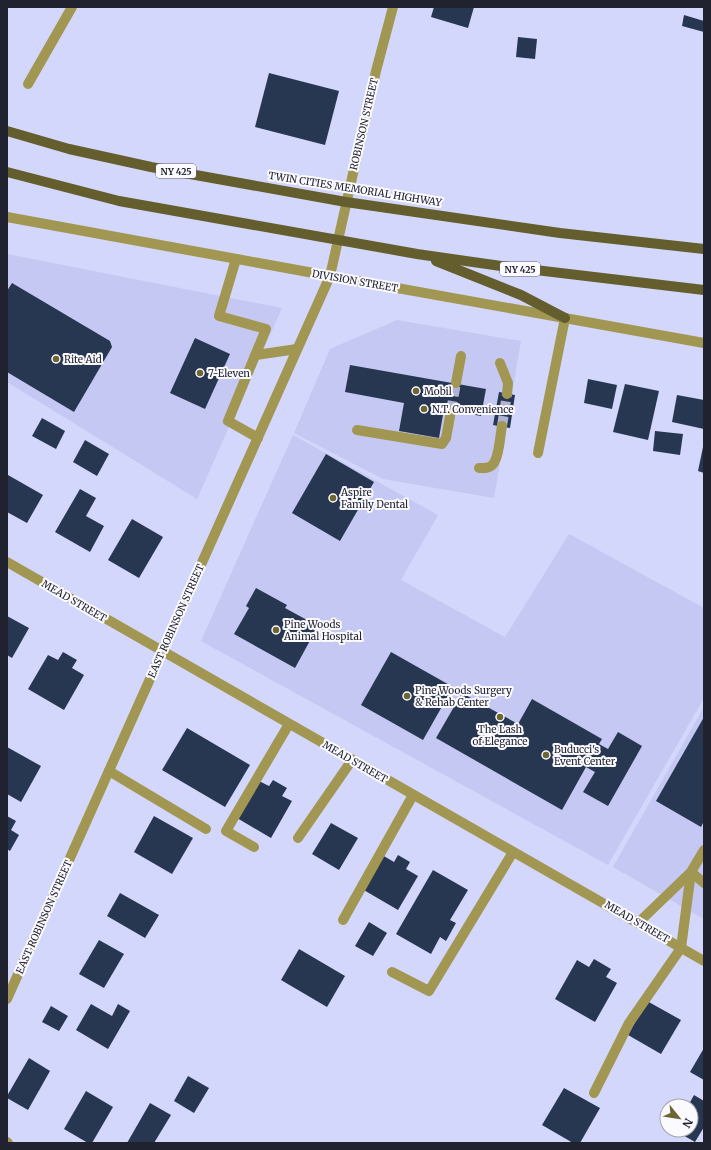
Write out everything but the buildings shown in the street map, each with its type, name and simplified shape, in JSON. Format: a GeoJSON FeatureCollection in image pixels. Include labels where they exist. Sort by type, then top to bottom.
{"type":"FeatureCollection","features":[{"type":"Feature","properties":{"kind":"main road","name":"TWIN CITIES MEMORIAL HIGHWAY"},"geometry":{"type":"LineString","coordinates":[[7,131],[69,149],[151,167],[346,202],[560,233],[704,249]]}},
{"type":"Feature","properties":{"kind":"main road","name":"NY 425"},"geometry":{"type":"LineString","coordinates":[[7,172],[119,201],[338,241],[501,266],[704,290]]}},
{"type":"Feature","properties":{"kind":"main road"},"geometry":{"type":"LineString","coordinates":[[417,254],[521,295],[565,318]]}},
{"type":"Feature","properties":{"kind":"street"},"geometry":{"type":"LineString","coordinates":[[28,84],[72,7]]}},
{"type":"Feature","properties":{"kind":"street","name":"ROBINSON STREET"},"geometry":{"type":"LineString","coordinates":[[338,241],[376,71],[393,7]]}},
{"type":"Feature","properties":{"kind":"street","name":"DIVISION STREET"},"geometry":{"type":"LineString","coordinates":[[7,217],[704,343]]}},
{"type":"Feature","properties":{"kind":"street","name":"EAST ROBINSON STREET"},"geometry":{"type":"LineString","coordinates":[[7,999],[330,276],[338,241]]}},
{"type":"Feature","properties":{"kind":"street"},"geometry":{"type":"LineString","coordinates":[[236,259],[219,316],[266,329],[228,421],[258,438]]}},
{"type":"Feature","properties":{"kind":"street"},"geometry":{"type":"LineString","coordinates":[[538,453],[565,318]]}},
{"type":"Feature","properties":{"kind":"street"},"geometry":{"type":"LineString","coordinates":[[256,355],[298,349]]}},
{"type":"Feature","properties":{"kind":"street"},"geometry":{"type":"LineString","coordinates":[[456,383],[461,356]]}},
{"type":"Feature","properties":{"kind":"street"},"geometry":{"type":"LineString","coordinates":[[500,363],[508,383],[507,394]]}},
{"type":"Feature","properties":{"kind":"street"},"geometry":{"type":"LineString","coordinates":[[357,430],[442,444],[446,438],[451,411]]}},
{"type":"Feature","properties":{"kind":"street"},"geometry":{"type":"LineString","coordinates":[[479,468],[488,468],[493,465],[496,460],[502,426]]}},
{"type":"Feature","properties":{"kind":"street","name":"MEAD STREET"},"geometry":{"type":"LineString","coordinates":[[7,562],[704,961]]}},
{"type":"Feature","properties":{"kind":"street"},"geometry":{"type":"LineString","coordinates":[[254,847],[226,832],[289,724]]}},
{"type":"Feature","properties":{"kind":"street"},"geometry":{"type":"LineString","coordinates":[[298,838],[352,760]]}},
{"type":"Feature","properties":{"kind":"street"},"geometry":{"type":"LineString","coordinates":[[109,771],[206,829]]}},
{"type":"Feature","properties":{"kind":"street"},"geometry":{"type":"LineString","coordinates":[[343,920],[413,795]]}},
{"type":"Feature","properties":{"kind":"street"},"geometry":{"type":"LineString","coordinates":[[638,923],[692,872],[704,850]]}},
{"type":"Feature","properties":{"kind":"street"},"geometry":{"type":"LineString","coordinates":[[392,972],[429,991],[513,852]]}},
{"type":"Feature","properties":{"kind":"street"},"geometry":{"type":"LineString","coordinates":[[692,872],[704,884]]}},
{"type":"Feature","properties":{"kind":"street"},"geometry":{"type":"LineString","coordinates":[[594,1093],[629,1023],[681,948],[692,872]]}},
{"type":"Feature","properties":{"kind":"shaded area"},"geometry":{"type":"Polygon","coordinates":[[[7,254],[282,308],[197,499],[7,382],[7,254]]]}},
{"type":"Feature","properties":{"kind":"shaded area"},"geometry":{"type":"Polygon","coordinates":[[[397,320],[521,341],[494,498],[383,479],[294,433],[330,349],[397,320]]]}},
{"type":"Feature","properties":{"kind":"shaded area"},"geometry":{"type":"Polygon","coordinates":[[[293,435],[438,515],[401,580],[505,637],[569,534],[704,608],[704,698],[608,865],[201,641],[293,435]]]}},
{"type":"Feature","properties":{"kind":"shaded area"},"geometry":{"type":"Polygon","coordinates":[[[704,707],[704,919],[613,867],[704,707]]]}},
{"type":"Feature","properties":{"kind":"tunnel"},"geometry":{"type":"LineString","coordinates":[[451,411],[456,383]]}},
{"type":"Feature","properties":{"kind":"tunnel"},"geometry":{"type":"LineString","coordinates":[[502,426],[507,394]]}},
{"type":"Feature","properties":{"kind":"place","name":"Rite Aid"},"geometry":{"type":"Point","coordinates":[56,359]}},
{"type":"Feature","properties":{"kind":"place","name":"7-Eleven"},"geometry":{"type":"Point","coordinates":[200,373]}},
{"type":"Feature","properties":{"kind":"place","name":"Mobil"},"geometry":{"type":"Point","coordinates":[416,391]}},
{"type":"Feature","properties":{"kind":"place","name":"N.T. Convenience"},"geometry":{"type":"Point","coordinates":[424,409]}},
{"type":"Feature","properties":{"kind":"place","name":"Aspire Family Dental"},"geometry":{"type":"Point","coordinates":[333,498]}},
{"type":"Feature","properties":{"kind":"place","name":"Pine Woods Animal Hospital"},"geometry":{"type":"Point","coordinates":[276,630]}},
{"type":"Feature","properties":{"kind":"place","name":"Pine Woods Surgery & Rehab Center"},"geometry":{"type":"Point","coordinates":[407,696]}},
{"type":"Feature","properties":{"kind":"place","name":"The Lash of Elegance"},"geometry":{"type":"Point","coordinates":[500,717]}},
{"type":"Feature","properties":{"kind":"place","name":"Buducci's Event Center"},"geometry":{"type":"Point","coordinates":[546,755]}}]}
